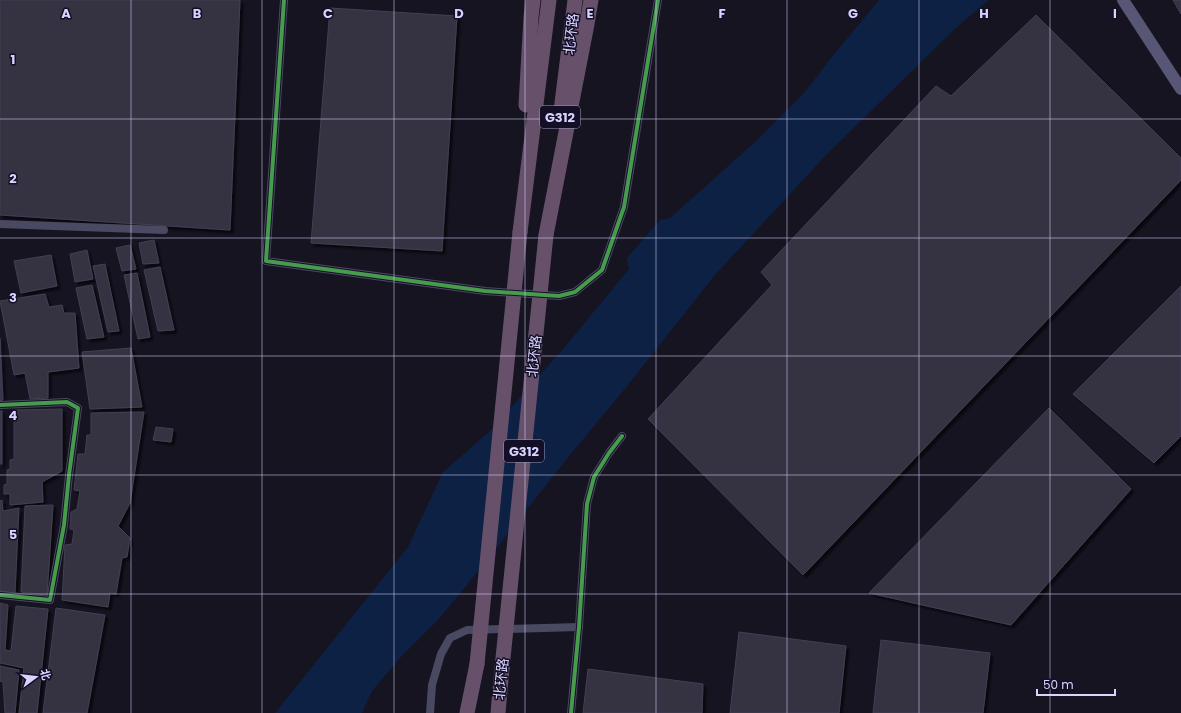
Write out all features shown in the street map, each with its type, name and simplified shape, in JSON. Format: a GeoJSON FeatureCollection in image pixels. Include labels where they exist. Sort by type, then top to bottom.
{"type":"FeatureCollection","features":[{"type":"Feature","properties":{"kind":"highway"},"geometry":{"type":"LineString","coordinates":[[520,232],[533,0]]}},
{"type":"Feature","properties":{"kind":"highway","name":"北环路"},"geometry":{"type":"LineString","coordinates":[[472,713],[520,232],[549,0]]}},
{"type":"Feature","properties":{"kind":"highway","name":"北环路"},"geometry":{"type":"LineString","coordinates":[[498,713],[546,235],[575,0]]}},
{"type":"Feature","properties":{"kind":"highway"},"geometry":{"type":"LineString","coordinates":[[546,235],[591,0]]}},
{"type":"Feature","properties":{"kind":"highway"},"geometry":{"type":"LineString","coordinates":[[467,713],[477,664]]}},
{"type":"Feature","properties":{"kind":"highway"},"geometry":{"type":"LineString","coordinates":[[502,668],[502,713]]}},
{"type":"Feature","properties":{"kind":"street"},"geometry":{"type":"LineString","coordinates":[[284,0],[266,261],[486,291],[560,296],[575,292],[602,270],[613,243],[624,207],[658,0]]}},
{"type":"Feature","properties":{"kind":"street"},"geometry":{"type":"LineString","coordinates":[[1123,0],[1181,89]]}},
{"type":"Feature","properties":{"kind":"street"},"geometry":{"type":"LineString","coordinates":[[0,224],[164,230]]}},
{"type":"Feature","properties":{"kind":"street"},"geometry":{"type":"LineString","coordinates":[[0,405],[67,402],[78,408],[64,525],[50,600],[0,595]]}},
{"type":"Feature","properties":{"kind":"street"},"geometry":{"type":"LineString","coordinates":[[571,713],[579,627],[587,504],[594,477],[608,453],[622,436]]}},
{"type":"Feature","properties":{"kind":"street"},"geometry":{"type":"LineString","coordinates":[[430,713],[432,686],[441,654],[450,638],[466,630],[579,627]]}},
{"type":"Feature","properties":{"kind":"water"},"geometry":{"type":"Polygon","coordinates":[[[879,0],[989,0],[959,25],[826,155],[714,276],[438,620],[400,658],[372,691],[362,713],[275,713],[408,547],[443,472],[490,431],[564,348],[629,269],[627,258],[660,220],[670,218],[755,142],[805,92],[879,0]]]}},
{"type":"Feature","properties":{"kind":"building"},"geometry":{"type":"Polygon","coordinates":[[[0,0],[240,0],[230,230],[0,215],[0,0]]]}},
{"type":"Feature","properties":{"kind":"building"},"geometry":{"type":"Polygon","coordinates":[[[1173,0],[1181,0],[1181,14],[1173,0]]]}},
{"type":"Feature","properties":{"kind":"building"},"geometry":{"type":"Polygon","coordinates":[[[330,8],[457,16],[442,251],[311,243],[330,8]]]}},
{"type":"Feature","properties":{"kind":"building"},"geometry":{"type":"Polygon","coordinates":[[[1036,15],[1181,158],[1181,180],[803,575],[648,419],[772,285],[761,272],[936,86],[951,96],[1036,15]]]}},
{"type":"Feature","properties":{"kind":"building"},"geometry":{"type":"Polygon","coordinates":[[[154,240],[159,263],[143,264],[139,243],[154,240]]]}},
{"type":"Feature","properties":{"kind":"building"},"geometry":{"type":"Polygon","coordinates":[[[130,245],[136,269],[122,271],[116,248],[130,245]]]}},
{"type":"Feature","properties":{"kind":"building"},"geometry":{"type":"Polygon","coordinates":[[[87,250],[93,279],[75,282],[70,254],[87,250]]]}},
{"type":"Feature","properties":{"kind":"building"},"geometry":{"type":"Polygon","coordinates":[[[51,255],[57,286],[21,293],[14,261],[51,255]]]}},
{"type":"Feature","properties":{"kind":"building"},"geometry":{"type":"Polygon","coordinates":[[[105,264],[119,331],[108,332],[93,266],[105,264]]]}},
{"type":"Feature","properties":{"kind":"building"},"geometry":{"type":"Polygon","coordinates":[[[160,267],[174,330],[158,331],[144,270],[160,267]]]}},
{"type":"Feature","properties":{"kind":"building"},"geometry":{"type":"Polygon","coordinates":[[[137,273],[150,337],[138,339],[124,275],[137,273]]]}},
{"type":"Feature","properties":{"kind":"building"},"geometry":{"type":"Polygon","coordinates":[[[92,285],[104,337],[87,339],[76,288],[92,285]]]}},
{"type":"Feature","properties":{"kind":"building"},"geometry":{"type":"Polygon","coordinates":[[[1181,286],[1181,436],[1154,463],[1073,394],[1181,286]]]}},
{"type":"Feature","properties":{"kind":"building"},"geometry":{"type":"Polygon","coordinates":[[[45,294],[49,307],[62,305],[64,313],[75,313],[79,368],[48,372],[48,398],[30,399],[25,373],[14,375],[0,301],[45,294]]]}},
{"type":"Feature","properties":{"kind":"building"},"geometry":{"type":"Polygon","coordinates":[[[0,338],[3,400],[0,401],[0,338]]]}},
{"type":"Feature","properties":{"kind":"building"},"geometry":{"type":"Polygon","coordinates":[[[131,348],[142,407],[90,409],[82,352],[131,348]]]}},
{"type":"Feature","properties":{"kind":"building"},"geometry":{"type":"Polygon","coordinates":[[[1049,408],[1131,489],[1011,625],[869,593],[1049,408]]]}},
{"type":"Feature","properties":{"kind":"building"},"geometry":{"type":"Polygon","coordinates":[[[62,409],[62,471],[42,482],[43,502],[10,505],[10,494],[4,494],[4,485],[7,484],[7,470],[10,469],[10,460],[14,459],[14,410],[62,409]]]}},
{"type":"Feature","properties":{"kind":"building"},"geometry":{"type":"Polygon","coordinates":[[[0,411],[2,411],[2,464],[0,464],[0,411]]]}},
{"type":"Feature","properties":{"kind":"building"},"geometry":{"type":"Polygon","coordinates":[[[144,412],[130,503],[118,526],[130,538],[127,557],[122,558],[116,594],[110,593],[108,607],[62,600],[65,545],[72,544],[74,530],[70,529],[71,512],[77,509],[80,491],[74,490],[78,454],[85,454],[87,435],[91,435],[91,413],[144,412]]]}},
{"type":"Feature","properties":{"kind":"building"},"geometry":{"type":"Polygon","coordinates":[[[156,427],[173,429],[171,442],[153,440],[156,427]]]}},
{"type":"Feature","properties":{"kind":"building"},"geometry":{"type":"Polygon","coordinates":[[[2,500],[3,511],[19,508],[15,593],[0,591],[0,501],[2,500]]]}},
{"type":"Feature","properties":{"kind":"building"},"geometry":{"type":"Polygon","coordinates":[[[53,505],[47,595],[21,592],[25,506],[53,505]]]}},
{"type":"Feature","properties":{"kind":"building"},"geometry":{"type":"Polygon","coordinates":[[[0,603],[8,605],[5,650],[11,651],[16,606],[48,609],[37,713],[19,713],[24,668],[0,663],[0,603]]]}},
{"type":"Feature","properties":{"kind":"building"},"geometry":{"type":"Polygon","coordinates":[[[56,608],[105,615],[87,713],[43,713],[56,608]]]}},
{"type":"Feature","properties":{"kind":"building"},"geometry":{"type":"Polygon","coordinates":[[[739,632],[846,646],[839,713],[730,713],[739,632]]]}},
{"type":"Feature","properties":{"kind":"building"},"geometry":{"type":"Polygon","coordinates":[[[881,640],[990,653],[983,713],[873,713],[881,640]]]}},
{"type":"Feature","properties":{"kind":"building"},"geometry":{"type":"Polygon","coordinates":[[[0,666],[19,670],[15,713],[5,713],[3,682],[0,681],[0,666]]]}},
{"type":"Feature","properties":{"kind":"building"},"geometry":{"type":"Polygon","coordinates":[[[588,669],[703,684],[702,713],[583,713],[588,669]]]}},
{"type":"Feature","properties":{"kind":"cycle path"},"geometry":{"type":"LineString","coordinates":[[284,0],[266,261],[485,291],[559,296],[575,292],[602,270],[624,207],[658,0]]}},
{"type":"Feature","properties":{"kind":"cycle path"},"geometry":{"type":"LineString","coordinates":[[0,405],[67,402],[78,408],[64,525],[50,600],[0,595]]}},
{"type":"Feature","properties":{"kind":"cycle path"},"geometry":{"type":"LineString","coordinates":[[571,713],[579,627],[587,504],[594,477],[622,436]]}}]}
